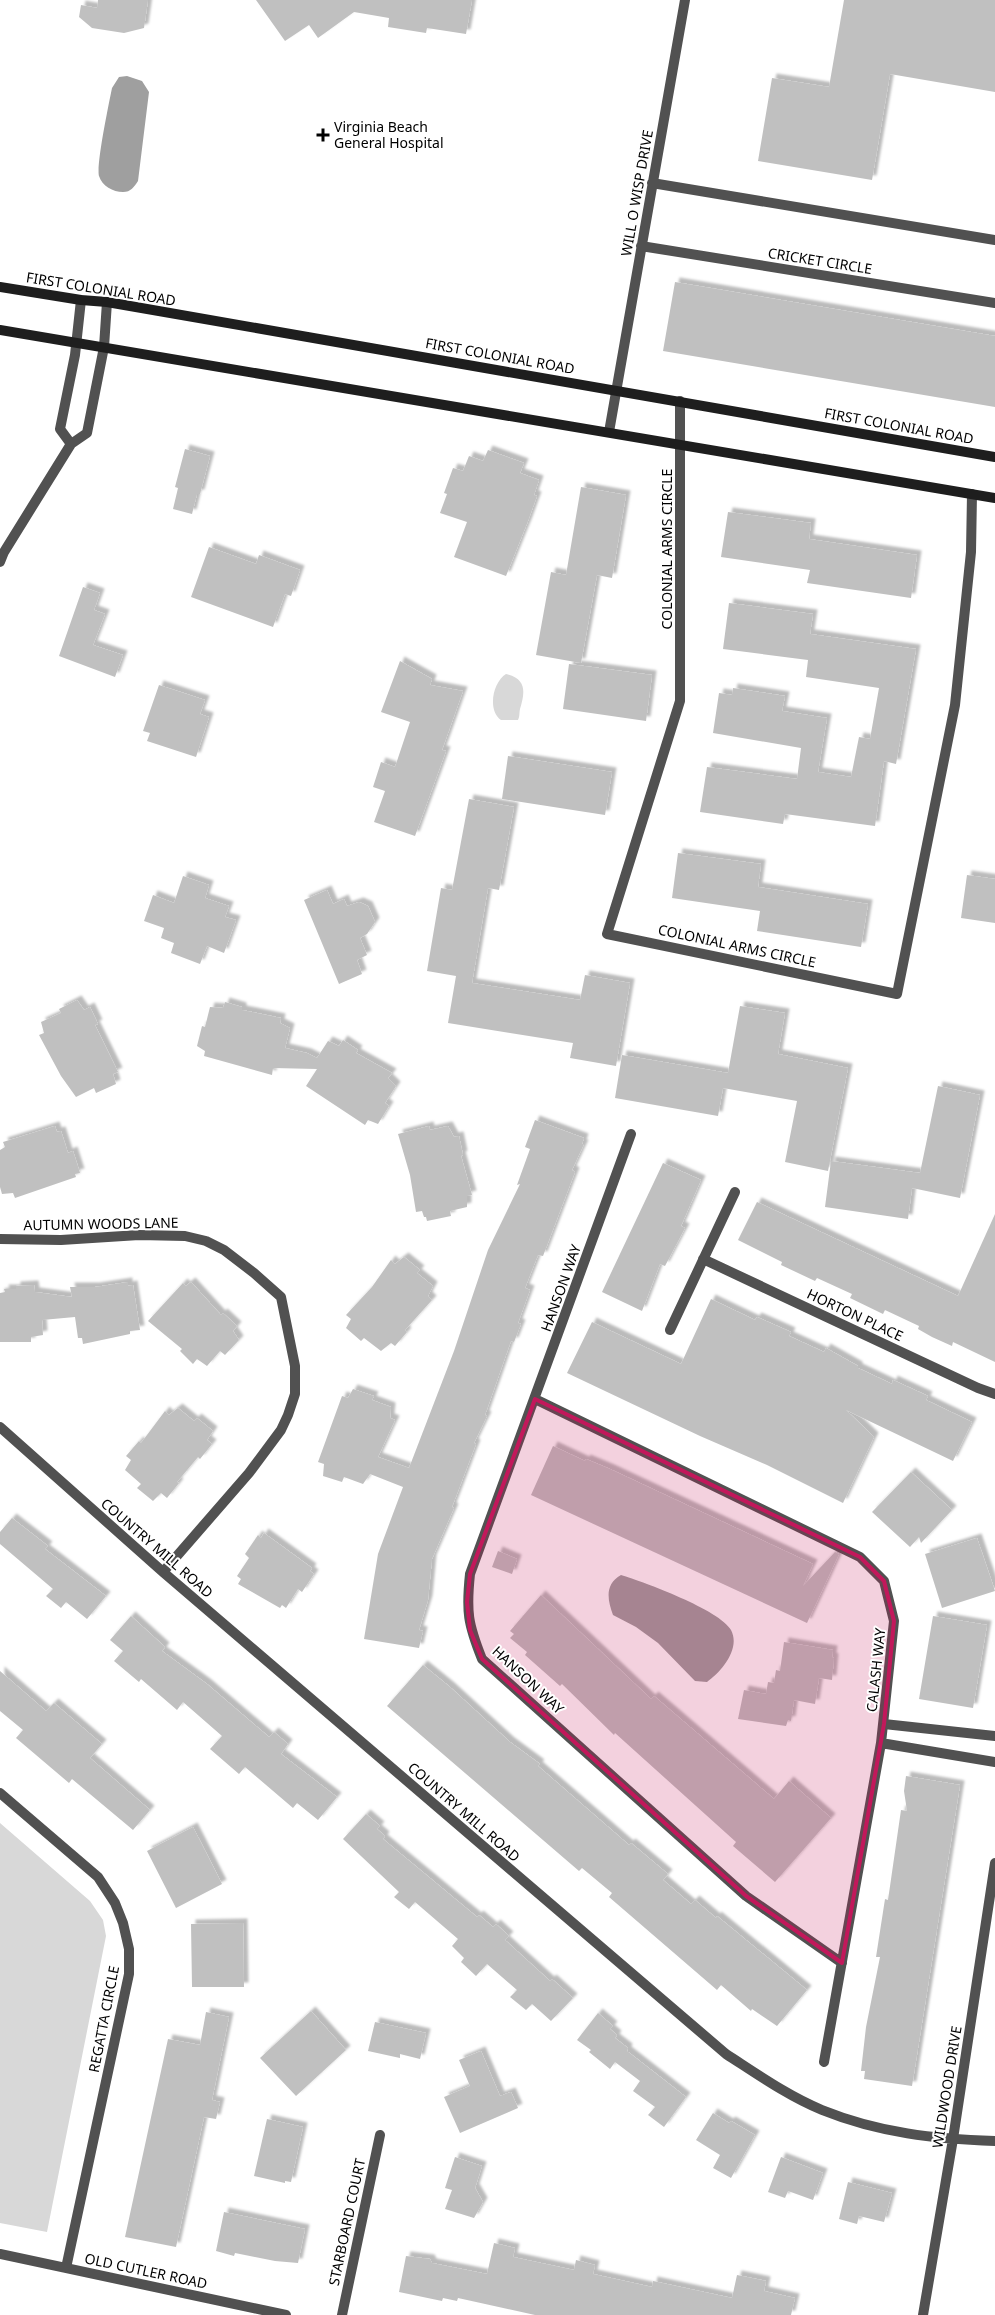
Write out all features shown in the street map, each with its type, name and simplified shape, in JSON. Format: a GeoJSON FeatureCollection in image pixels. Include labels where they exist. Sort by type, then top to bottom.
{"type":"FeatureCollection","features":[{"type":"Feature","properties":{"kind":"main road","name":"FIRST COLONIAL ROAD"},"geometry":{"type":"LineString","coordinates":[[0,287],[81,300],[106,302],[995,457]]}},
{"type":"Feature","properties":{"kind":"main road"},"geometry":{"type":"LineString","coordinates":[[0,330],[995,498]]}},
{"type":"Feature","properties":{"kind":"street","name":"WILL O WISP DRIVE"},"geometry":{"type":"LineString","coordinates":[[609,432],[686,0]]}},
{"type":"Feature","properties":{"kind":"street"},"geometry":{"type":"LineString","coordinates":[[652,183],[995,240]]}},
{"type":"Feature","properties":{"kind":"street","name":"CRICKET CIRCLE"},"geometry":{"type":"LineString","coordinates":[[642,246],[995,303]]}},
{"type":"Feature","properties":{"kind":"street"},"geometry":{"type":"LineString","coordinates":[[71,444],[60,429],[77,343],[81,300]]}},
{"type":"Feature","properties":{"kind":"street"},"geometry":{"type":"LineString","coordinates":[[0,562],[4,552],[71,444],[87,433],[104,347],[106,302]]}},
{"type":"Feature","properties":{"kind":"street","name":"COLONIAL ARMS CIRCLE"},"geometry":{"type":"LineString","coordinates":[[680,401],[682,444],[680,701],[607,934],[897,994],[955,705],[971,552],[972,494]]}},
{"type":"Feature","properties":{"kind":"street","name":"HANSON WAY"},"geometry":{"type":"LineString","coordinates":[[631,1134],[470,1574],[467,1602],[470,1630],[482,1659],[746,1896],[842,1962]]}},
{"type":"Feature","properties":{"kind":"street"},"geometry":{"type":"LineString","coordinates":[[670,1330],[735,1192]]}},
{"type":"Feature","properties":{"kind":"street","name":"AUTUMN WOODS LANE"},"geometry":{"type":"LineString","coordinates":[[0,1239],[61,1240],[139,1235],[185,1236],[206,1241],[224,1250],[281,1297],[295,1366],[295,1394],[288,1415],[281,1430],[249,1473],[163,1572]]}},
{"type":"Feature","properties":{"kind":"street","name":"HORTON PLACE"},"geometry":{"type":"LineString","coordinates":[[703,1259],[978,1388],[995,1394]]}},
{"type":"Feature","properties":{"kind":"street","name":"CALASH WAY"},"geometry":{"type":"LineString","coordinates":[[535,1399],[860,1557],[884,1580],[894,1621],[884,1724],[824,2062]]}},
{"type":"Feature","properties":{"kind":"street","name":"COUNTRY MILL ROAD"},"geometry":{"type":"LineString","coordinates":[[0,1427],[163,1572],[726,2054],[774,2085],[822,2110],[891,2132],[924,2138],[995,2141]]}},
{"type":"Feature","properties":{"kind":"street"},"geometry":{"type":"LineString","coordinates":[[884,1724],[995,1736]]}},
{"type":"Feature","properties":{"kind":"street"},"geometry":{"type":"LineString","coordinates":[[881,1743],[995,1762]]}},
{"type":"Feature","properties":{"kind":"street","name":"REGATTA CIRCLE"},"geometry":{"type":"LineString","coordinates":[[0,1793],[98,1877],[115,1903],[123,1923],[129,1949],[128,1974],[66,2268]]}},
{"type":"Feature","properties":{"kind":"street","name":"WILDWOOD DRIVE"},"geometry":{"type":"LineString","coordinates":[[923,2315],[953,2139],[995,1864]]}},
{"type":"Feature","properties":{"kind":"street","name":"STARBOARD COURT"},"geometry":{"type":"LineString","coordinates":[[342,2315],[380,2134]]}},
{"type":"Feature","properties":{"kind":"street","name":"OLD CUTLER ROAD"},"geometry":{"type":"LineString","coordinates":[[0,2254],[286,2315]]}},
{"type":"Feature","properties":{"kind":"highlighted area"},"geometry":{"type":"Polygon","coordinates":[[[535,1399],[860,1557],[884,1581],[894,1621],[884,1724],[842,1963],[746,1896],[482,1659],[470,1630],[467,1602],[470,1574],[535,1399]]]}},
{"type":"Feature","properties":{"kind":"shaded area"},"geometry":{"type":"Polygon","coordinates":[[[127,76],[142,81],[149,92],[138,181],[130,190],[119,192],[112,190],[100,180],[99,160],[112,88],[119,77],[127,76]]]}},
{"type":"Feature","properties":{"kind":"shaded area"},"geometry":{"type":"Polygon","coordinates":[[[506,674],[518,679],[523,687],[518,720],[501,720],[494,710],[493,696],[495,689],[501,678],[506,674]]]}},
{"type":"Feature","properties":{"kind":"shaded area"},"geometry":{"type":"Polygon","coordinates":[[[621,1575],[680,1598],[724,1622],[731,1630],[733,1645],[728,1659],[712,1678],[707,1682],[695,1681],[658,1643],[636,1627],[613,1615],[609,1603],[610,1587],[621,1575]]]}},
{"type":"Feature","properties":{"kind":"shaded area"},"geometry":{"type":"Polygon","coordinates":[[[0,1823],[90,1901],[103,1920],[106,1936],[47,2232],[0,2223],[0,1823]]]}},
{"type":"Feature","properties":{"kind":"building"},"geometry":{"type":"Polygon","coordinates":[[[98,0],[148,0],[144,28],[124,33],[92,28],[79,17],[81,5],[97,8],[98,0]]]}},
{"type":"Feature","properties":{"kind":"building"},"geometry":{"type":"Polygon","coordinates":[[[256,0],[472,0],[466,34],[427,28],[426,33],[388,27],[389,18],[354,12],[318,38],[309,25],[285,41],[256,0]]]}},
{"type":"Feature","properties":{"kind":"building"},"geometry":{"type":"Polygon","coordinates":[[[844,0],[995,0],[995,92],[890,74],[872,180],[758,161],[772,78],[829,87],[844,0]]]}},
{"type":"Feature","properties":{"kind":"building"},"geometry":{"type":"Polygon","coordinates":[[[675,282],[995,336],[995,407],[663,351],[675,282]]]}},
{"type":"Feature","properties":{"kind":"building"},"geometry":{"type":"Polygon","coordinates":[[[185,449],[210,456],[200,494],[197,494],[192,514],[173,509],[178,488],[175,487],[185,449]]]}},
{"type":"Feature","properties":{"kind":"building"},"geometry":{"type":"Polygon","coordinates":[[[488,450],[524,463],[520,473],[539,480],[534,495],[537,496],[506,576],[454,557],[467,522],[440,513],[447,494],[444,493],[453,468],[463,471],[469,456],[483,461],[488,450]]]}},
{"type":"Feature","properties":{"kind":"building"},"geometry":{"type":"Polygon","coordinates":[[[581,487],[626,495],[612,578],[597,575],[581,663],[536,655],[551,572],[566,575],[581,487]]]}},
{"type":"Feature","properties":{"kind":"building"},"geometry":{"type":"Polygon","coordinates":[[[728,512],[811,523],[809,539],[917,555],[911,598],[807,583],[810,570],[721,557],[728,512]]]}},
{"type":"Feature","properties":{"kind":"building"},"geometry":{"type":"Polygon","coordinates":[[[209,547],[256,564],[259,555],[300,570],[291,596],[285,594],[273,627],[191,597],[209,547]]]}},
{"type":"Feature","properties":{"kind":"building"},"geometry":{"type":"Polygon","coordinates":[[[83,587],[100,593],[94,610],[105,614],[93,645],[123,655],[115,677],[59,656],[83,587]]]}},
{"type":"Feature","properties":{"kind":"building"},"geometry":{"type":"Polygon","coordinates":[[[729,603],[813,614],[810,634],[916,649],[896,764],[884,761],[875,826],[785,814],[783,824],[700,812],[707,767],[797,779],[801,748],[713,733],[719,693],[732,695],[733,688],[785,696],[782,711],[827,718],[818,772],[851,777],[859,737],[870,739],[879,688],[806,677],[808,660],[723,649],[729,603]]]}},
{"type":"Feature","properties":{"kind":"building"},"geometry":{"type":"Polygon","coordinates":[[[400,661],[432,679],[430,685],[463,691],[442,750],[446,751],[415,836],[374,822],[385,791],[373,787],[381,762],[395,767],[410,722],[381,712],[400,661]]]}},
{"type":"Feature","properties":{"kind":"building"},"geometry":{"type":"Polygon","coordinates":[[[569,664],[652,675],[646,721],[563,709],[569,664]]]}},
{"type":"Feature","properties":{"kind":"building"},"geometry":{"type":"Polygon","coordinates":[[[159,685],[205,700],[200,714],[209,717],[196,757],[147,741],[150,733],[143,731],[159,685]]]}},
{"type":"Feature","properties":{"kind":"building"},"geometry":{"type":"Polygon","coordinates":[[[508,756],[612,772],[605,815],[502,799],[508,756]]]}},
{"type":"Feature","properties":{"kind":"building"},"geometry":{"type":"Polygon","coordinates":[[[469,799],[514,807],[499,890],[488,888],[472,983],[580,1000],[585,975],[630,983],[616,1066],[570,1058],[573,1043],[448,1023],[456,976],[427,971],[441,888],[452,890],[469,799]]]}},
{"type":"Feature","properties":{"kind":"building"},"geometry":{"type":"Polygon","coordinates":[[[678,853],[761,864],[758,887],[868,904],[861,947],[757,931],[760,911],[672,898],[678,853]]]}},
{"type":"Feature","properties":{"kind":"building"},"geometry":{"type":"Polygon","coordinates":[[[967,875],[995,879],[995,923],[961,918],[967,875]]]}},
{"type":"Feature","properties":{"kind":"building"},"geometry":{"type":"Polygon","coordinates":[[[183,876],[209,885],[205,898],[229,906],[225,917],[236,920],[224,953],[207,946],[200,964],[171,953],[174,943],[161,938],[164,928],[144,921],[153,895],[174,903],[183,876]]]}},
{"type":"Feature","properties":{"kind":"building"},"geometry":{"type":"Polygon","coordinates":[[[327,890],[333,904],[344,899],[347,906],[359,902],[368,906],[375,922],[367,934],[360,938],[367,955],[357,960],[362,974],[339,984],[304,900],[327,890]]]}},
{"type":"Feature","properties":{"kind":"building"},"geometry":{"type":"Polygon","coordinates":[[[77,1000],[84,1010],[90,1007],[98,1024],[95,1025],[118,1072],[113,1074],[116,1084],[96,1093],[94,1088],[76,1097],[61,1076],[39,1035],[44,1033],[41,1022],[61,1013],[59,1009],[77,1000]]]}},
{"type":"Feature","properties":{"kind":"building"},"geometry":{"type":"Polygon","coordinates":[[[225,1002],[242,1007],[242,1010],[281,1018],[280,1023],[290,1028],[285,1048],[307,1053],[317,1058],[328,1041],[339,1046],[343,1040],[358,1050],[356,1053],[392,1073],[388,1078],[396,1086],[385,1103],[389,1106],[378,1124],[368,1120],[365,1125],[306,1086],[317,1069],[273,1068],[272,1075],[204,1056],[205,1051],[197,1046],[202,1026],[205,1027],[210,1007],[223,1008],[225,1002]]]}},
{"type":"Feature","properties":{"kind":"building"},"geometry":{"type":"Polygon","coordinates":[[[740,1006],[785,1013],[778,1054],[848,1068],[828,1171],[785,1162],[797,1101],[723,1088],[718,1116],[615,1098],[622,1055],[728,1073],[740,1006]]]}},
{"type":"Feature","properties":{"kind":"building"},"geometry":{"type":"Polygon","coordinates":[[[938,1086],[980,1095],[960,1198],[912,1188],[908,1219],[825,1207],[831,1161],[920,1173],[938,1086]]]}},
{"type":"Feature","properties":{"kind":"building"},"geometry":{"type":"Polygon","coordinates":[[[535,1120],[584,1138],[582,1144],[584,1144],[572,1170],[575,1172],[543,1256],[538,1255],[525,1288],[530,1290],[518,1323],[521,1324],[514,1342],[511,1341],[485,1415],[487,1416],[474,1443],[476,1444],[452,1507],[454,1508],[432,1559],[428,1600],[419,1630],[423,1631],[419,1648],[364,1639],[378,1554],[403,1487],[370,1474],[363,1484],[344,1477],[342,1482],[323,1476],[324,1464],[318,1462],[342,1396],[348,1398],[353,1389],[374,1396],[372,1400],[391,1407],[390,1418],[395,1420],[378,1457],[409,1468],[454,1351],[488,1250],[520,1184],[517,1185],[530,1149],[525,1147],[535,1120]]]}},
{"type":"Feature","properties":{"kind":"building"},"geometry":{"type":"Polygon","coordinates":[[[55,1126],[57,1132],[61,1131],[68,1153],[73,1151],[80,1173],[75,1174],[76,1177],[15,1198],[13,1193],[2,1194],[0,1187],[0,1150],[5,1147],[3,1142],[55,1126]]]}},
{"type":"Feature","properties":{"kind":"building"},"geometry":{"type":"Polygon","coordinates":[[[429,1126],[430,1130],[448,1126],[454,1137],[459,1136],[463,1155],[461,1156],[472,1195],[467,1196],[467,1207],[450,1211],[451,1216],[427,1221],[422,1211],[416,1212],[410,1175],[398,1134],[429,1126]]]}},
{"type":"Feature","properties":{"kind":"building"},"geometry":{"type":"Polygon","coordinates":[[[663,1163],[701,1180],[681,1226],[685,1228],[665,1266],[660,1264],[642,1311],[602,1292],[663,1163]]]}},
{"type":"Feature","properties":{"kind":"building"},"geometry":{"type":"Polygon","coordinates":[[[757,1202],[958,1296],[995,1214],[995,1362],[953,1342],[952,1346],[932,1337],[918,1329],[919,1326],[885,1310],[883,1314],[850,1298],[852,1294],[817,1278],[815,1281],[781,1265],[782,1262],[738,1240],[757,1202]]]}},
{"type":"Feature","properties":{"kind":"building"},"geometry":{"type":"Polygon","coordinates":[[[404,1257],[420,1270],[417,1273],[433,1286],[428,1296],[432,1300],[405,1330],[407,1332],[395,1346],[391,1343],[381,1351],[364,1338],[361,1341],[346,1328],[351,1319],[346,1315],[372,1287],[391,1260],[395,1264],[404,1257]]]}},
{"type":"Feature","properties":{"kind":"building"},"geometry":{"type":"Polygon","coordinates":[[[128,1282],[128,1286],[133,1285],[140,1330],[83,1344],[82,1338],[78,1338],[75,1317],[42,1320],[43,1335],[31,1337],[31,1342],[0,1342],[0,1293],[5,1292],[4,1289],[16,1289],[16,1286],[34,1285],[35,1292],[72,1297],[70,1287],[95,1287],[128,1282]]]}},
{"type":"Feature","properties":{"kind":"building"},"geometry":{"type":"Polygon","coordinates":[[[191,1282],[221,1315],[223,1313],[237,1326],[233,1331],[239,1340],[225,1355],[220,1351],[207,1366],[197,1359],[193,1364],[180,1351],[182,1349],[148,1321],[183,1283],[186,1286],[191,1282]]]}},
{"type":"Feature","properties":{"kind":"building"},"geometry":{"type":"Polygon","coordinates":[[[711,1299],[755,1320],[757,1317],[791,1332],[789,1336],[824,1352],[826,1348],[858,1366],[858,1368],[892,1384],[893,1380],[928,1396],[926,1400],[972,1422],[953,1461],[846,1410],[874,1437],[843,1503],[767,1465],[700,1436],[567,1373],[592,1322],[681,1364],[711,1299]]]}},
{"type":"Feature","properties":{"kind":"building"},"geometry":{"type":"Polygon","coordinates":[[[178,1408],[194,1421],[197,1418],[213,1431],[207,1440],[212,1444],[177,1482],[179,1483],[167,1498],[161,1493],[153,1501],[137,1488],[141,1484],[125,1470],[131,1460],[126,1456],[139,1441],[141,1443],[165,1411],[169,1415],[178,1408]]]}},
{"type":"Feature","properties":{"kind":"building"},"geometry":{"type":"Polygon","coordinates":[[[553,1446],[585,1461],[586,1459],[610,1469],[813,1564],[803,1586],[835,1552],[839,1554],[807,1623],[531,1495],[553,1446]]]}},
{"type":"Feature","properties":{"kind":"building"},"geometry":{"type":"Polygon","coordinates":[[[911,1472],[952,1510],[921,1543],[919,1537],[910,1547],[872,1512],[911,1472]]]}},
{"type":"Feature","properties":{"kind":"building"},"geometry":{"type":"Polygon","coordinates":[[[12,1518],[48,1546],[45,1549],[106,1596],[87,1619],[66,1602],[61,1608],[46,1596],[53,1589],[0,1544],[0,1532],[12,1518]]]}},
{"type":"Feature","properties":{"kind":"building"},"geometry":{"type":"Polygon","coordinates":[[[264,1533],[312,1568],[310,1571],[314,1574],[302,1592],[298,1589],[286,1608],[282,1605],[280,1608],[238,1584],[241,1579],[237,1576],[249,1558],[245,1554],[258,1535],[261,1538],[264,1533]]]}},
{"type":"Feature","properties":{"kind":"building"},"geometry":{"type":"Polygon","coordinates":[[[977,1538],[995,1591],[942,1608],[925,1554],[977,1538]]]}},
{"type":"Feature","properties":{"kind":"building"},"geometry":{"type":"Polygon","coordinates":[[[498,1551],[517,1559],[512,1574],[492,1567],[498,1551]]]}},
{"type":"Feature","properties":{"kind":"building"},"geometry":{"type":"Polygon","coordinates":[[[541,1595],[651,1699],[654,1696],[774,1799],[789,1781],[831,1818],[775,1882],[733,1846],[736,1842],[615,1733],[614,1735],[562,1684],[560,1686],[525,1655],[527,1652],[510,1638],[514,1634],[510,1631],[541,1595]]]}},
{"type":"Feature","properties":{"kind":"building"},"geometry":{"type":"Polygon","coordinates":[[[131,1616],[165,1647],[162,1651],[207,1684],[269,1737],[274,1732],[288,1744],[281,1754],[337,1797],[318,1820],[297,1803],[293,1808],[245,1767],[239,1774],[210,1749],[222,1736],[183,1702],[177,1710],[141,1679],[139,1682],[114,1661],[123,1651],[110,1640],[131,1616]]]}},
{"type":"Feature","properties":{"kind":"building"},"geometry":{"type":"Polygon","coordinates":[[[933,1616],[987,1625],[973,1708],[919,1699],[933,1616]]]}},
{"type":"Feature","properties":{"kind":"building"},"geometry":{"type":"Polygon","coordinates":[[[784,1642],[833,1650],[832,1680],[819,1678],[815,1704],[794,1700],[791,1721],[788,1720],[786,1726],[738,1719],[744,1690],[766,1694],[768,1682],[774,1683],[776,1670],[780,1671],[784,1642]]]}},
{"type":"Feature","properties":{"kind":"building"},"geometry":{"type":"Polygon","coordinates":[[[423,1665],[510,1742],[540,1764],[538,1766],[629,1845],[631,1843],[668,1874],[663,1880],[691,1904],[695,1900],[716,1918],[717,1916],[807,1990],[777,2026],[752,2009],[751,2011],[721,1985],[717,1990],[609,1897],[612,1893],[582,1868],[579,1871],[387,1706],[423,1665]]]}},
{"type":"Feature","properties":{"kind":"building"},"geometry":{"type":"Polygon","coordinates":[[[0,1671],[46,1711],[54,1703],[102,1744],[90,1758],[150,1810],[133,1830],[72,1779],[69,1783],[16,1738],[23,1730],[0,1711],[0,1671]]]}},
{"type":"Feature","properties":{"kind":"building"},"geometry":{"type":"Polygon","coordinates":[[[906,1776],[960,1785],[912,2086],[864,2079],[865,2071],[861,2071],[866,2027],[880,1957],[876,1957],[885,1899],[888,1900],[901,1810],[907,1811],[904,1791],[906,1776]]]}},
{"type":"Feature","properties":{"kind":"building"},"geometry":{"type":"Polygon","coordinates":[[[366,1814],[380,1826],[377,1829],[385,1836],[383,1839],[477,1917],[479,1915],[493,1927],[496,1924],[509,1936],[505,1940],[550,1981],[552,1979],[573,1998],[551,2021],[532,2004],[526,2010],[510,1997],[517,1990],[487,1964],[476,1976],[461,1962],[464,1958],[452,1946],[458,1939],[415,1902],[409,1909],[394,1897],[399,1892],[343,1839],[366,1814]]]}},
{"type":"Feature","properties":{"kind":"building"},"geometry":{"type":"Polygon","coordinates":[[[193,1827],[222,1884],[176,1908],[147,1851],[193,1827]]]}},
{"type":"Feature","properties":{"kind":"building"},"geometry":{"type":"Polygon","coordinates":[[[243,1923],[244,1987],[192,1987],[191,1924],[243,1923]]]}},
{"type":"Feature","properties":{"kind":"building"},"geometry":{"type":"Polygon","coordinates":[[[311,2011],[346,2050],[296,2096],[260,2058],[311,2011]]]}},
{"type":"Feature","properties":{"kind":"building"},"geometry":{"type":"Polygon","coordinates":[[[206,2012],[229,2017],[212,2100],[220,2102],[216,2119],[204,2117],[176,2247],[125,2237],[168,2039],[200,2045],[206,2012]]]}},
{"type":"Feature","properties":{"kind":"building"},"geometry":{"type":"Polygon","coordinates":[[[598,2013],[613,2026],[610,2029],[617,2035],[615,2038],[628,2048],[627,2051],[686,2097],[664,2127],[648,2115],[655,2107],[633,2091],[640,2081],[615,2062],[610,2069],[589,2052],[591,2050],[577,2040],[598,2013]]]}},
{"type":"Feature","properties":{"kind":"building"},"geometry":{"type":"Polygon","coordinates":[[[375,2022],[426,2033],[420,2059],[400,2054],[400,2058],[368,2051],[375,2022]]]}},
{"type":"Feature","properties":{"kind":"building"},"geometry":{"type":"Polygon","coordinates":[[[481,2051],[500,2096],[511,2092],[518,2108],[460,2133],[444,2097],[470,2086],[459,2060],[481,2051]]]}},
{"type":"Feature","properties":{"kind":"building"},"geometry":{"type":"Polygon","coordinates":[[[713,2113],[755,2135],[731,2178],[713,2168],[720,2155],[696,2140],[713,2113]]]}},
{"type":"Feature","properties":{"kind":"building"},"geometry":{"type":"Polygon","coordinates":[[[267,2119],[303,2127],[291,2182],[285,2181],[285,2183],[254,2176],[267,2119]]]}},
{"type":"Feature","properties":{"kind":"building"},"geometry":{"type":"Polygon","coordinates":[[[455,2157],[482,2166],[475,2188],[483,2202],[474,2218],[445,2209],[452,2190],[445,2188],[455,2157]]]}},
{"type":"Feature","properties":{"kind":"building"},"geometry":{"type":"Polygon","coordinates":[[[781,2157],[823,2173],[813,2200],[788,2191],[785,2198],[768,2192],[781,2157]]]}},
{"type":"Feature","properties":{"kind":"building"},"geometry":{"type":"Polygon","coordinates":[[[848,2182],[892,2193],[884,2222],[859,2216],[857,2224],[839,2219],[848,2182]]]}},
{"type":"Feature","properties":{"kind":"building"},"geometry":{"type":"Polygon","coordinates":[[[224,2212],[305,2229],[298,2263],[275,2261],[235,2253],[234,2256],[216,2251],[224,2212]]]}},
{"type":"Feature","properties":{"kind":"building"},"geometry":{"type":"Polygon","coordinates":[[[494,2243],[515,2248],[513,2257],[574,2270],[576,2260],[595,2265],[593,2274],[652,2287],[653,2281],[732,2298],[737,2275],[766,2281],[764,2291],[795,2298],[791,2315],[535,2315],[458,2298],[457,2301],[443,2298],[442,2301],[399,2292],[406,2256],[430,2259],[432,2263],[487,2274],[494,2243]]]}},
{"type":"Feature","properties":{"kind":"place","name":"Virginia Beach General Hospital"},"geometry":{"type":"Point","coordinates":[323,135]}}]}
